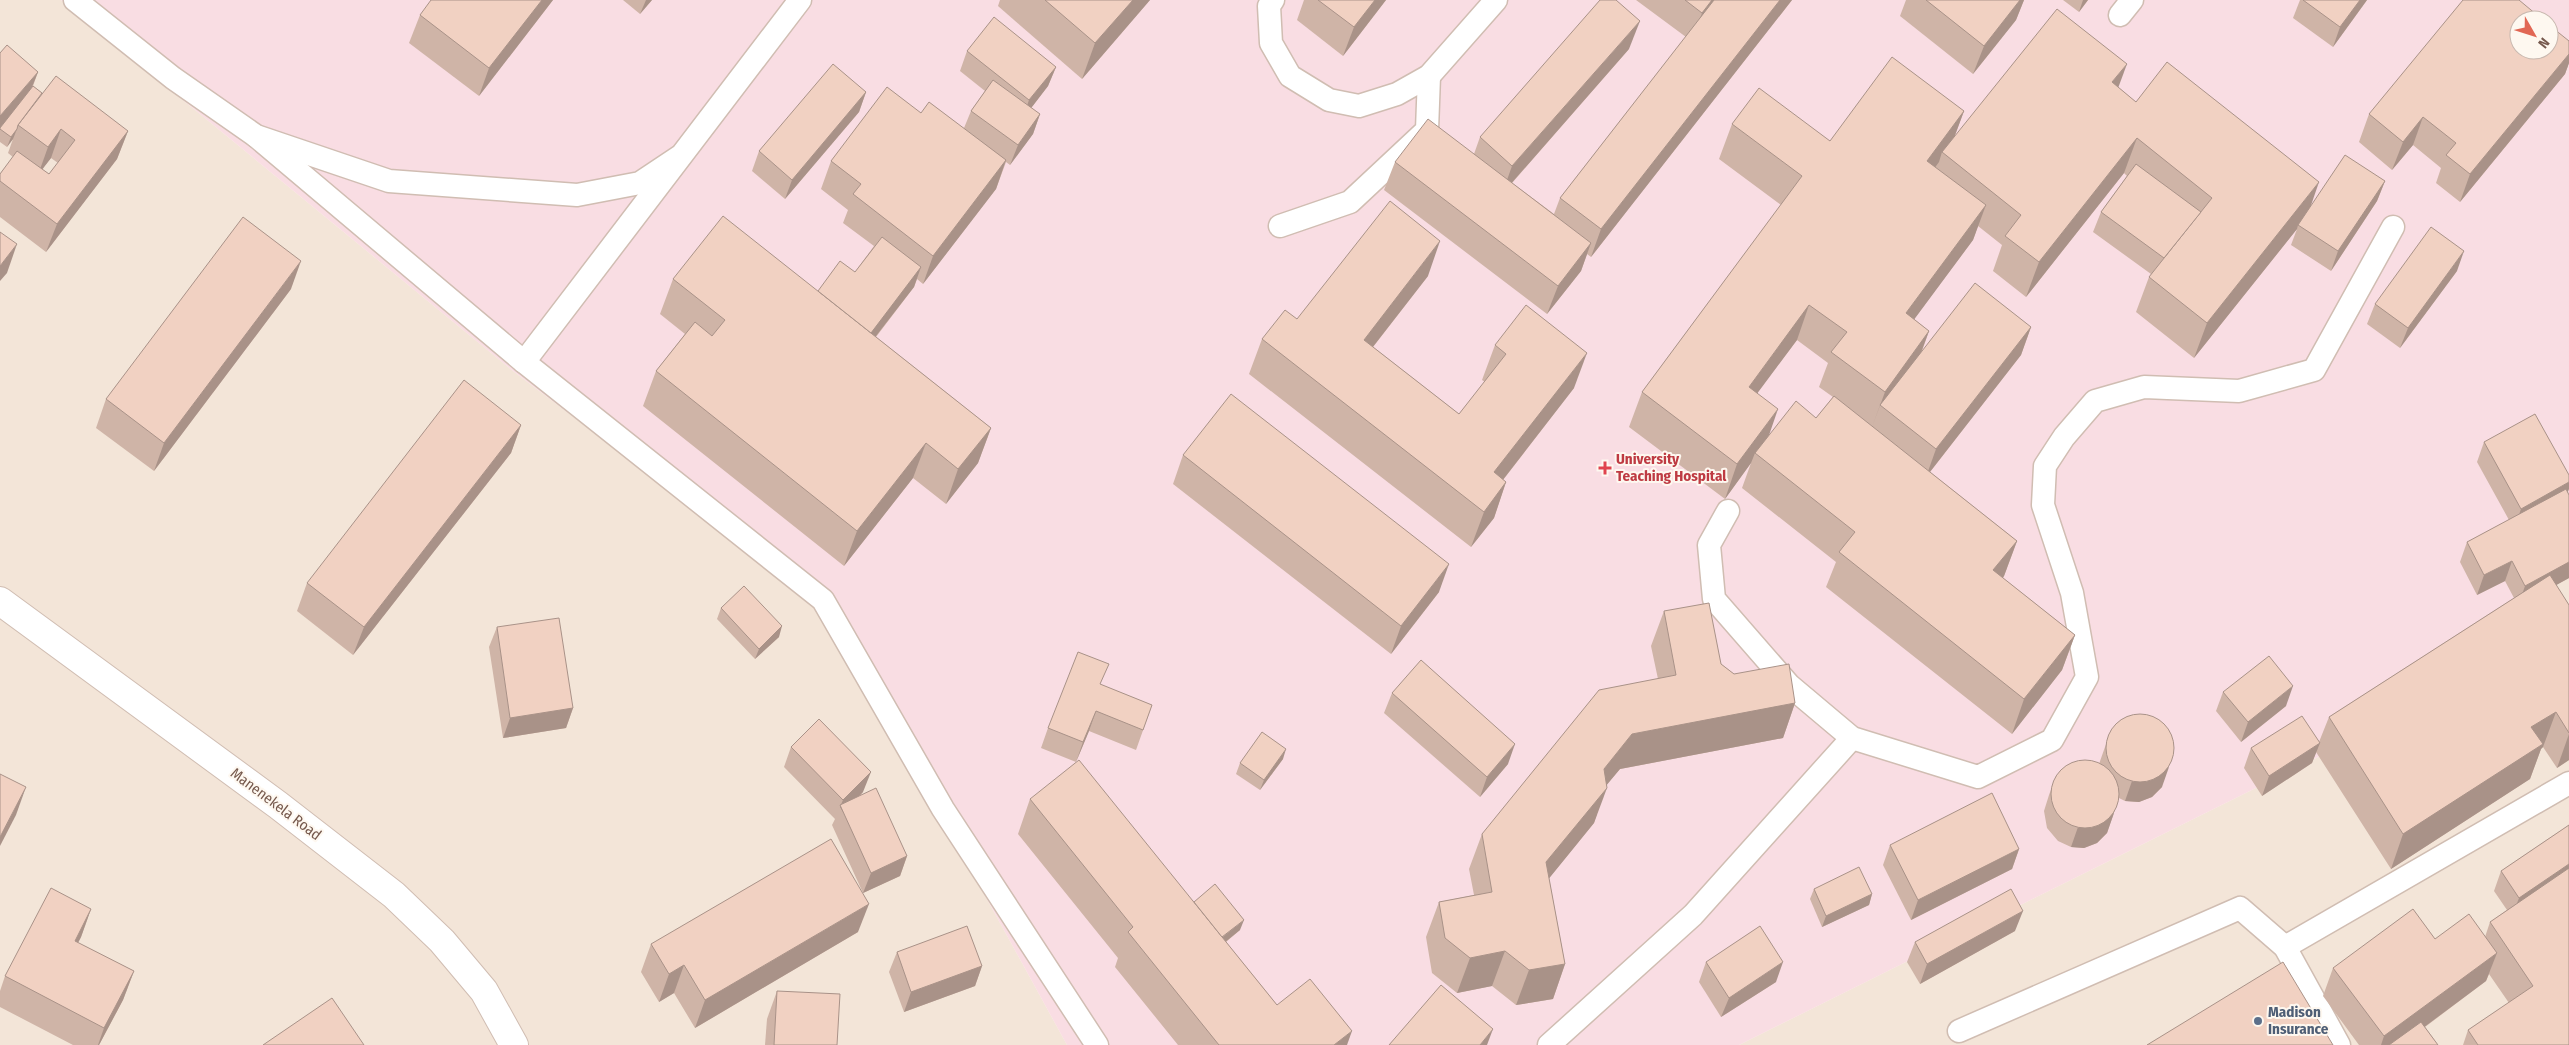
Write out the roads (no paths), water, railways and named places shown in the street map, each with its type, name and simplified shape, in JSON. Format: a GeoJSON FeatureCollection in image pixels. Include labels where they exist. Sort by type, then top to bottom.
{"type":"FeatureCollection","features":[{"type":"Feature","properties":{"kind":"street","name":"Manenekela Road"},"geometry":{"type":"LineString","coordinates":[[0,601],[278,805],[394,895],[442,942],[484,991],[514,1045]]}},
{"type":"Feature","properties":{"kind":"lane"},"geometry":{"type":"LineString","coordinates":[[75,0],[173,78],[256,136],[524,362],[823,600],[943,809],[1097,1045]]}},
{"type":"Feature","properties":{"kind":"lane"},"geometry":{"type":"LineString","coordinates":[[524,362],[800,0]]}},
{"type":"Feature","properties":{"kind":"lane"},"geometry":{"type":"LineString","coordinates":[[1273,0],[1269,6],[1271,43],[1290,76],[1330,100],[1359,106],[1397,94],[1429,76],[1496,0]]}},
{"type":"Feature","properties":{"kind":"lane"},"geometry":{"type":"LineString","coordinates":[[1280,226],[1350,202],[1428,130],[1429,76]]}},
{"type":"Feature","properties":{"kind":"lane"},"geometry":{"type":"LineString","coordinates":[[256,136],[389,181],[577,195],[640,183],[679,157]]}},
{"type":"Feature","properties":{"kind":"lane"},"geometry":{"type":"LineString","coordinates":[[1728,511],[1709,544],[1714,599],[1789,685],[1852,738],[1978,777],[2052,740],[2087,677],[2072,593],[2043,505],[2045,466],[2064,437],[2095,401],[2144,387],[2239,391],[2314,370],[2392,227]]}},
{"type":"Feature","properties":{"kind":"lane"},"geometry":{"type":"LineString","coordinates":[[1549,1045],[1694,915],[1852,738]]}},
{"type":"Feature","properties":{"kind":"lane"},"geometry":{"type":"LineString","coordinates":[[2285,947],[2569,783]]}},
{"type":"Feature","properties":{"kind":"lane"},"geometry":{"type":"LineString","coordinates":[[1959,1031],[2240,908],[2285,947],[2339,1045]]}},
{"type":"Feature","properties":{"kind":"place","name":"University Teaching Hospital"},"geometry":{"type":"Point","coordinates":[1605,468]}},
{"type":"Feature","properties":{"kind":"place","name":"Madison Insurance"},"geometry":{"type":"Point","coordinates":[2258,1021]}}]}
